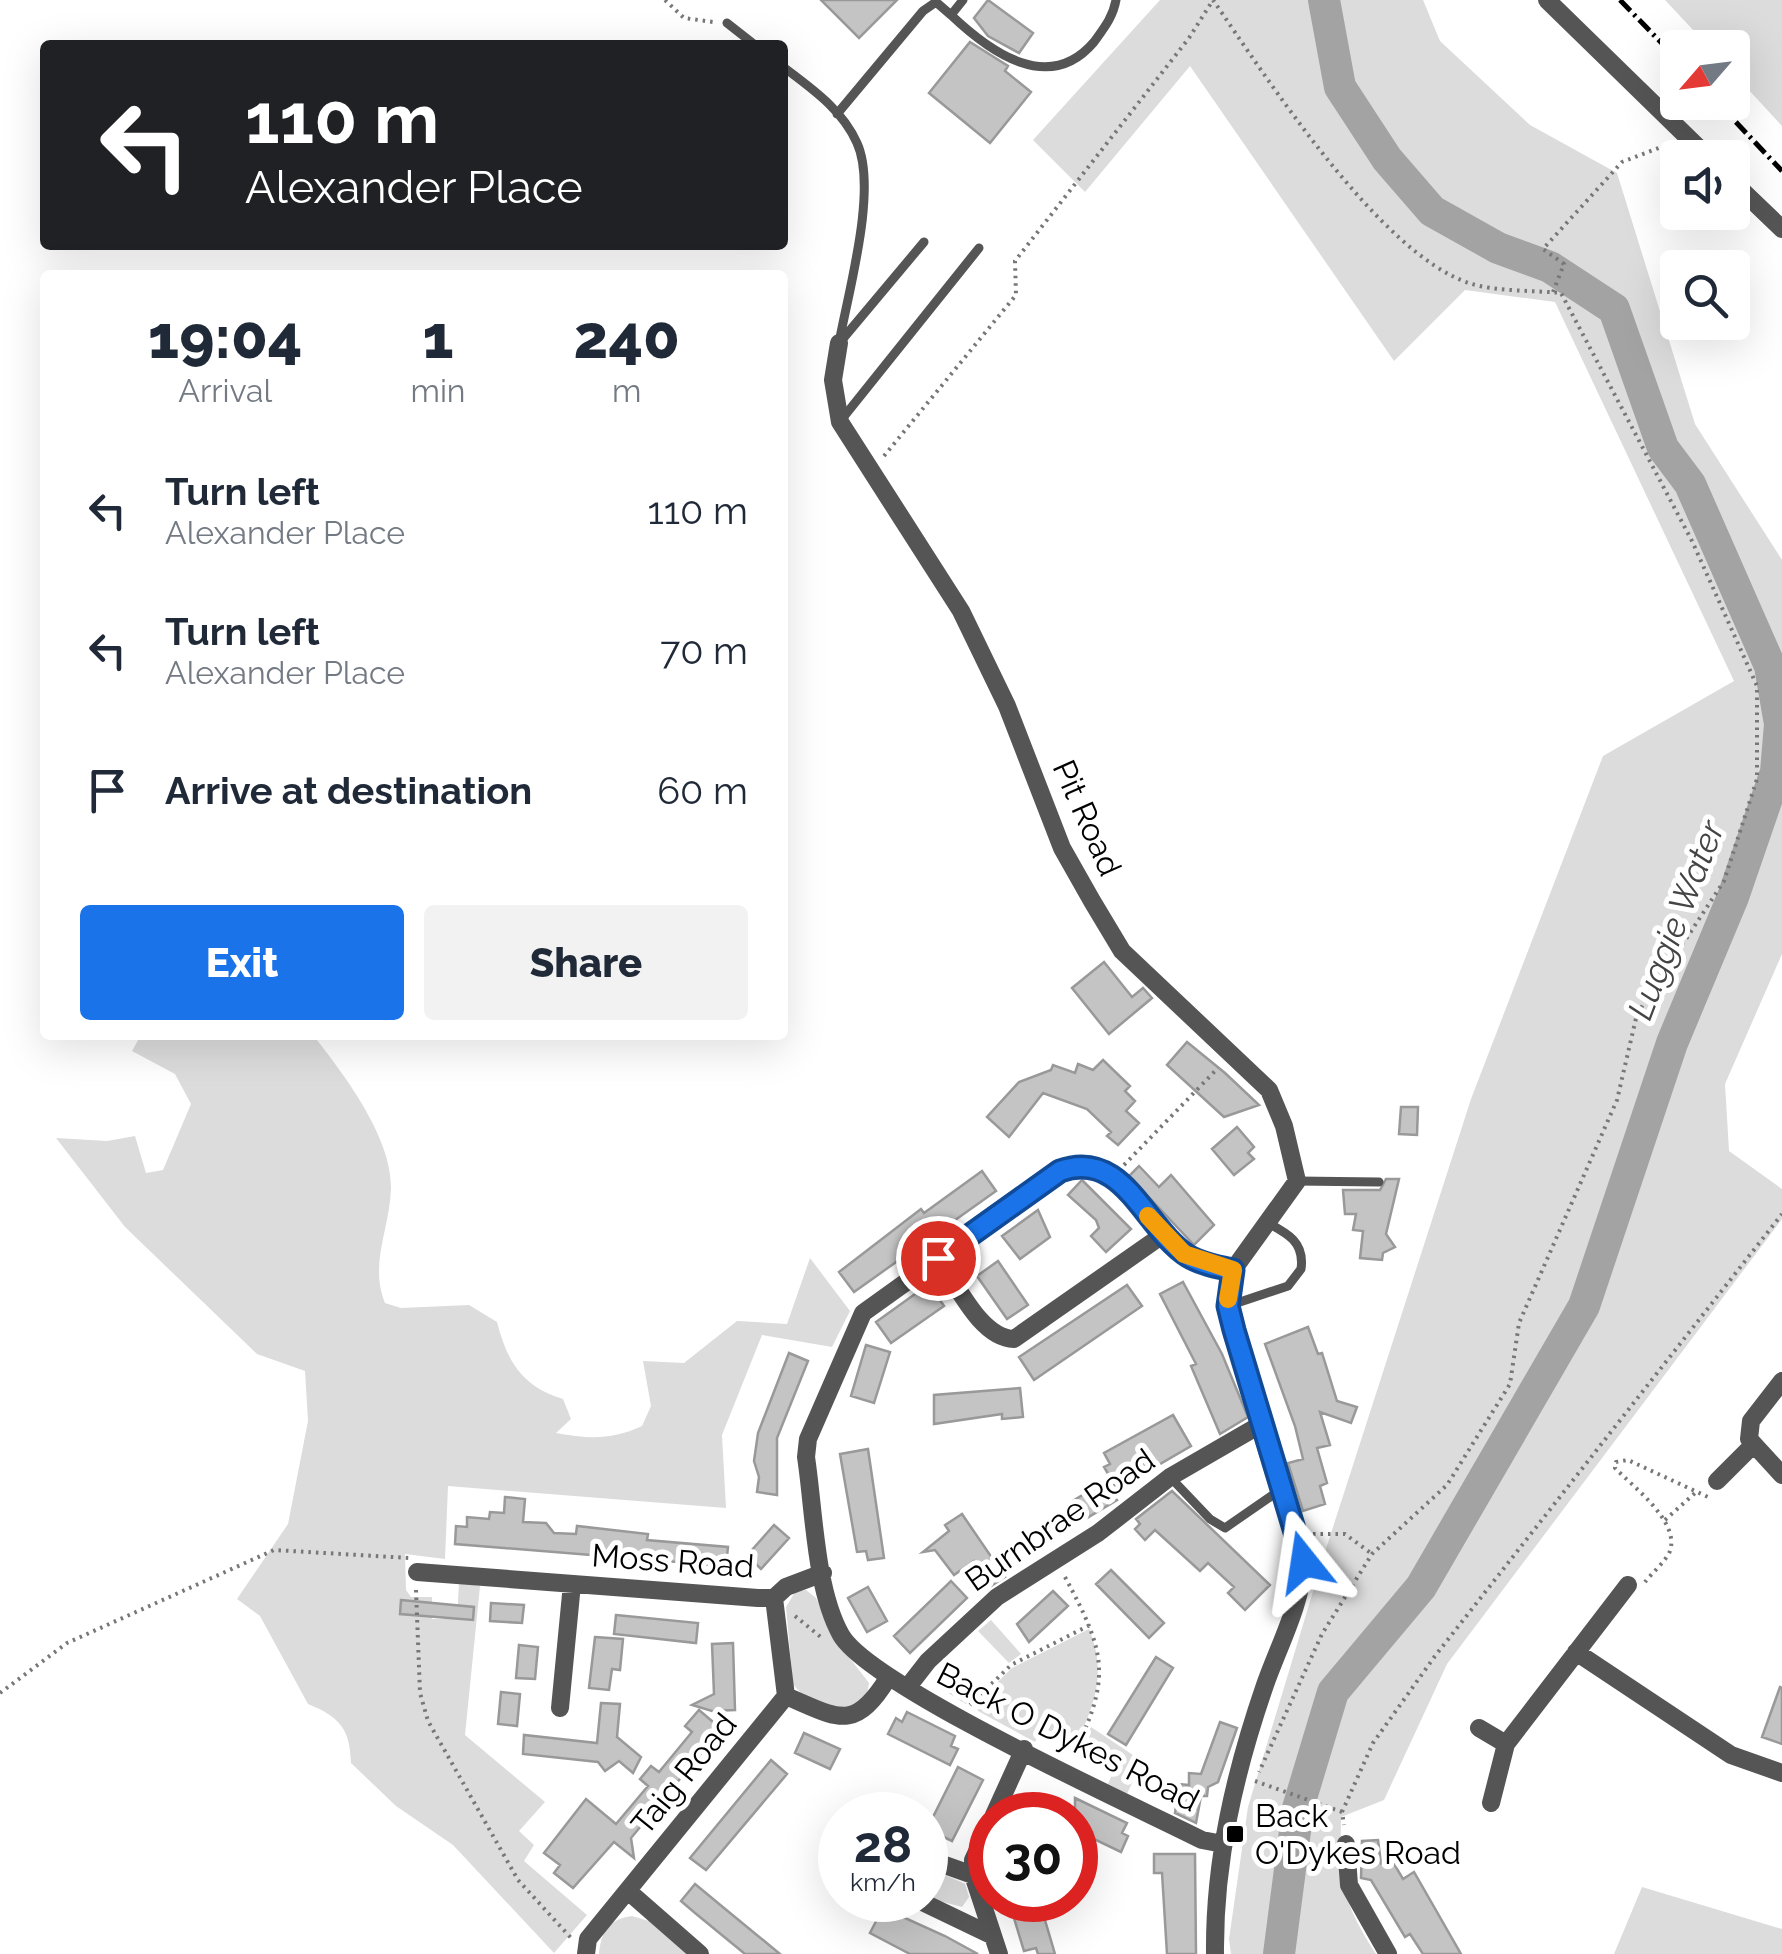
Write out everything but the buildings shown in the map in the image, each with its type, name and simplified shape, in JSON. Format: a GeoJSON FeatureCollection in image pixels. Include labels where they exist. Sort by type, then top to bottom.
{"type":"FeatureCollection","features":[{"type":"Feature","properties":{"kind":"street"},"geometry":{"type":"LineString","coordinates":[[1547,0],[1691,140]]}},
{"type":"Feature","properties":{"kind":"street"},"geometry":{"type":"LineString","coordinates":[[1750,198],[1782,229]]}},
{"type":"Feature","properties":{"kind":"street","name":"Pit Road"},"geometry":{"type":"LineString","coordinates":[[839,343],[833,380],[840,422],[961,611],[1007,706],[1062,848],[1122,950],[1269,1090],[1292,1146],[1297,1181]]}},
{"type":"Feature","properties":{"kind":"street"},"geometry":{"type":"LineString","coordinates":[[848,1648],[831,1612],[806,1456],[808,1439],[858,1320],[872,1305],[1060,1171],[1088,1166],[1114,1175],[1184,1254],[1233,1270]]}},
{"type":"Feature","properties":{"kind":"street"},"geometry":{"type":"LineString","coordinates":[[1214,1954],[1224,1844],[1237,1774],[1303,1580],[1299,1536],[1228,1306],[1233,1270],[1297,1181]]}},
{"type":"Feature","properties":{"kind":"street"},"geometry":{"type":"LineString","coordinates":[[938,1258],[988,1330],[1002,1339],[1014,1339],[1164,1234]]}},
{"type":"Feature","properties":{"kind":"street"},"geometry":{"type":"LineString","coordinates":[[1782,1382],[1751,1422],[1749,1439],[1782,1475]]}},
{"type":"Feature","properties":{"kind":"street","name":"Burnbrae Road"},"geometry":{"type":"LineString","coordinates":[[907,1688],[978,1612],[1098,1533],[1170,1477],[1264,1422]]}},
{"type":"Feature","properties":{"kind":"street"},"geometry":{"type":"LineString","coordinates":[[1717,1481],[1753,1445]]}},
{"type":"Feature","properties":{"kind":"street","name":"Moss Road"},"geometry":{"type":"LineString","coordinates":[[416,1572],[774,1598],[786,1588],[823,1573]]}},
{"type":"Feature","properties":{"kind":"street","name":"Moss Road"},"geometry":{"type":"LineString","coordinates":[[560,1708],[572,1584]]}},
{"type":"Feature","properties":{"kind":"street"},"geometry":{"type":"LineString","coordinates":[[1491,1803],[1506,1744],[1628,1585]]}},
{"type":"Feature","properties":{"kind":"street"},"geometry":{"type":"LineString","coordinates":[[774,1598],[786,1696],[836,1718],[848,1718],[867,1709],[888,1678]]}},
{"type":"Feature","properties":{"kind":"street","name":"Back O Dykes Road"},"geometry":{"type":"LineString","coordinates":[[848,1648],[888,1678],[960,1716],[1202,1840],[1224,1844]]}},
{"type":"Feature","properties":{"kind":"street"},"geometry":{"type":"LineString","coordinates":[[1576,1652],[1730,1755],[1782,1773]]}},
{"type":"Feature","properties":{"kind":"street","name":"Taig Road"},"geometry":{"type":"LineString","coordinates":[[586,1952],[588,1939],[786,1696]]}},
{"type":"Feature","properties":{"kind":"street"},"geometry":{"type":"LineString","coordinates":[[1479,1728],[1506,1744]]}},
{"type":"Feature","properties":{"kind":"street"},"geometry":{"type":"LineString","coordinates":[[1004,1792],[1024,1749]]}},
{"type":"Feature","properties":{"kind":"street"},"geometry":{"type":"LineString","coordinates":[[1346,1844],[1348,1885],[1388,1954]]}},
{"type":"Feature","properties":{"kind":"street"},"geometry":{"type":"LineString","coordinates":[[628,1891],[700,1954]]}},
{"type":"Feature","properties":{"kind":"street"},"geometry":{"type":"LineString","coordinates":[[948,1917],[996,1945]]}},
{"type":"Feature","properties":{"kind":"lane"},"geometry":{"type":"LineString","coordinates":[[914,0],[923,11]]}},
{"type":"Feature","properties":{"kind":"lane"},"geometry":{"type":"LineString","coordinates":[[951,15],[963,0]]}},
{"type":"Feature","properties":{"kind":"lane"},"geometry":{"type":"LineString","coordinates":[[838,114],[923,11],[936,2],[996,53],[1059,66],[1073,63],[1084,53],[1107,26],[1116,0]]}},
{"type":"Feature","properties":{"kind":"lane"},"geometry":{"type":"LineString","coordinates":[[727,24],[748,40]]}},
{"type":"Feature","properties":{"kind":"lane"},"geometry":{"type":"LineString","coordinates":[[788,71],[830,103],[859,145],[864,193],[839,343]]}},
{"type":"Feature","properties":{"kind":"lane"},"geometry":{"type":"LineString","coordinates":[[839,343],[924,242]]}},
{"type":"Feature","properties":{"kind":"lane"},"geometry":{"type":"LineString","coordinates":[[840,422],[979,248]]}},
{"type":"Feature","properties":{"kind":"lane"},"geometry":{"type":"LineString","coordinates":[[1297,1181],[1379,1182]]}},
{"type":"Feature","properties":{"kind":"lane"},"geometry":{"type":"LineString","coordinates":[[1228,1306],[1288,1286],[1301,1270],[1299,1246],[1266,1222]]}},
{"type":"Feature","properties":{"kind":"lane"},"geometry":{"type":"LineString","coordinates":[[1170,1477],[1210,1519],[1225,1528],[1283,1488]]}},
{"type":"Feature","properties":{"kind":"path"},"geometry":{"type":"LineString","coordinates":[[665,0],[684,18],[727,24]]}},
{"type":"Feature","properties":{"kind":"path"},"geometry":{"type":"LineString","coordinates":[[870,472],[1016,295],[1015,261],[1190,38],[1213,0],[1341,175],[1400,240],[1468,283],[1560,293],[1692,541],[1757,686],[1757,779],[1724,881],[1637,1014],[1617,1100],[1519,1323],[1510,1384],[1448,1484],[1372,1554],[1322,1634],[1255,1780]]}},
{"type":"Feature","properties":{"kind":"path"},"geometry":{"type":"LineString","coordinates":[[1553,292],[1564,264],[1544,249],[1622,162],[1687,136]]}},
{"type":"Feature","properties":{"kind":"path"},"geometry":{"type":"LineString","coordinates":[[1114,1175],[1230,1056]]}},
{"type":"Feature","properties":{"kind":"path"},"geometry":{"type":"LineString","coordinates":[[1346,1844],[1342,1812],[1374,1744],[1435,1656],[1782,1214]]}},
{"type":"Feature","properties":{"kind":"path"},"geometry":{"type":"LineString","coordinates":[[1628,1585],[1643,1584],[1670,1550],[1664,1520],[1615,1468],[1616,1462],[1628,1460],[1709,1498],[1717,1481]]}},
{"type":"Feature","properties":{"kind":"path"},"geometry":{"type":"LineString","coordinates":[[1664,1520],[1695,1493]]}},
{"type":"Feature","properties":{"kind":"path"},"geometry":{"type":"LineString","coordinates":[[1322,1532],[1344,1534],[1372,1554]]}},
{"type":"Feature","properties":{"kind":"path"},"geometry":{"type":"LineString","coordinates":[[0,1693],[67,1643],[274,1550],[416,1558],[420,1693],[428,1721],[518,1880],[586,1952]]}},
{"type":"Feature","properties":{"kind":"path"},"geometry":{"type":"LineString","coordinates":[[1055,1559],[1091,1624],[1100,1647],[1102,1679],[1094,1712],[1066,1771]]}},
{"type":"Feature","properties":{"kind":"path"},"geometry":{"type":"LineString","coordinates":[[778,1618],[798,1616],[834,1648],[848,1648]]}},
{"type":"Feature","properties":{"kind":"path"},"geometry":{"type":"LineString","coordinates":[[960,1716],[1011,1665],[1091,1624]]}},
{"type":"Feature","properties":{"kind":"path"},"geometry":{"type":"LineString","coordinates":[[1276,1788],[1342,1812]]}},
{"type":"Feature","properties":{"kind":"shaded area"},"geometry":{"type":"Polygon","coordinates":[[[1160,0],[1423,0],[1440,41],[1530,125],[1617,173],[1660,311],[1660,340],[1669,340],[1695,424],[1782,560],[1782,954],[1725,1084],[1729,1151],[1782,1189],[1782,1219],[1447,1664],[1384,1800],[1341,1817],[1345,1889],[1355,1918],[1376,1954],[1231,1954],[1229,1939],[1248,1807],[1324,1555],[1471,1099],[1603,756],[1734,681],[1555,302],[1465,290],[1394,361],[1190,66],[1085,192],[1033,140],[1160,0]]]}},
{"type":"Feature","properties":{"kind":"shaded area"},"geometry":{"type":"Polygon","coordinates":[[[1665,0],[1782,0],[1782,126],[1750,91],[1750,30],[1693,30],[1665,0]]]}},
{"type":"Feature","properties":{"kind":"shaded area"},"geometry":{"type":"Polygon","coordinates":[[[138,1040],[317,1040],[364,1107],[389,1168],[390,1203],[379,1274],[385,1303],[401,1308],[469,1305],[497,1322],[519,1371],[537,1388],[563,1399],[571,1419],[556,1433],[600,1437],[642,1426],[651,1406],[643,1361],[684,1363],[737,1321],[787,1324],[810,1258],[850,1311],[832,1347],[762,1335],[722,1435],[726,1508],[448,1486],[445,1559],[405,1554],[406,1590],[411,1597],[432,1597],[432,1619],[457,1619],[459,1582],[480,1586],[465,1735],[545,1802],[519,1831],[534,1845],[524,1861],[587,1915],[554,1953],[453,1845],[396,1806],[351,1763],[341,1726],[308,1704],[260,1616],[237,1599],[288,1524],[308,1421],[305,1371],[257,1354],[125,1227],[56,1138],[107,1141],[135,1136],[146,1173],[163,1170],[191,1104],[175,1074],[132,1051],[138,1040]]]}},
{"type":"Feature","properties":{"kind":"shaded area"},"geometry":{"type":"Polygon","coordinates":[[[806,1590],[816,1598],[835,1639],[869,1683],[867,1695],[854,1708],[820,1703],[793,1684],[786,1607],[795,1592],[806,1590]]]}},
{"type":"Feature","properties":{"kind":"shaded area"},"geometry":{"type":"Polygon","coordinates":[[[991,1620],[1021,1654],[1009,1663],[978,1631],[991,1620]]]}},
{"type":"Feature","properties":{"kind":"shaded area"},"geometry":{"type":"Polygon","coordinates":[[[1089,1629],[1098,1674],[1089,1715],[1076,1744],[1042,1727],[1035,1742],[978,1711],[977,1702],[1012,1668],[1089,1629]]]}},
{"type":"Feature","properties":{"kind":"shaded area"},"geometry":{"type":"Polygon","coordinates":[[[945,1663],[974,1696],[966,1704],[937,1686],[937,1672],[945,1663]]]}},
{"type":"Feature","properties":{"kind":"shaded area"},"geometry":{"type":"Polygon","coordinates":[[[1091,1727],[1133,1755],[1130,1764],[1138,1770],[1127,1794],[1108,1784],[1116,1765],[1081,1747],[1091,1727]]]}},
{"type":"Feature","properties":{"kind":"shaded area"},"geometry":{"type":"Polygon","coordinates":[[[948,1876],[965,1884],[968,1898],[962,1907],[948,1903],[948,1876]]]}},
{"type":"Feature","properties":{"kind":"shaded area"},"geometry":{"type":"Polygon","coordinates":[[[1642,1887],[1782,1929],[1782,1954],[1614,1954],[1642,1887]]]}},
{"type":"Feature","properties":{"kind":"shaded area"},"geometry":{"type":"Polygon","coordinates":[[[632,1916],[652,1922],[691,1954],[599,1954],[608,1928],[617,1920],[632,1916]]]}},
{"type":"Feature","properties":{"kind":"waterway","name":"Luggie Water"},"geometry":{"type":"LineString","coordinates":[[1279,1954],[1298,1808],[1333,1692],[1421,1587],[1584,1306],[1672,1043],[1733,897],[1776,772],[1780,724],[1770,666],[1690,484],[1663,448],[1614,309],[1550,267],[1498,248],[1432,211],[1387,159],[1340,87],[1324,0]]}},
{"type":"Feature","properties":{"kind":"railway"},"geometry":{"type":"LineString","coordinates":[[1620,0],[1660,41]]}},
{"type":"Feature","properties":{"kind":"railway"},"geometry":{"type":"LineString","coordinates":[[1734,120],[1782,171]]}},
{"type":"Feature","properties":{"kind":"slow traffic"},"geometry":{"type":"LineString","coordinates":[[1148,1216],[1184,1254],[1233,1270],[1228,1299]]}},
{"type":"Feature","properties":{"kind":"place","name":"Back O'Dykes Road"},"geometry":{"type":"Point","coordinates":[1235,1834]}},
{"type":"Feature","properties":{"kind":"route"},"geometry":{"type":"LineString","coordinates":[[938,1258],[1060,1171],[1088,1166],[1114,1175],[1184,1254],[1233,1270],[1228,1306],[1304,1562]]}}]}
